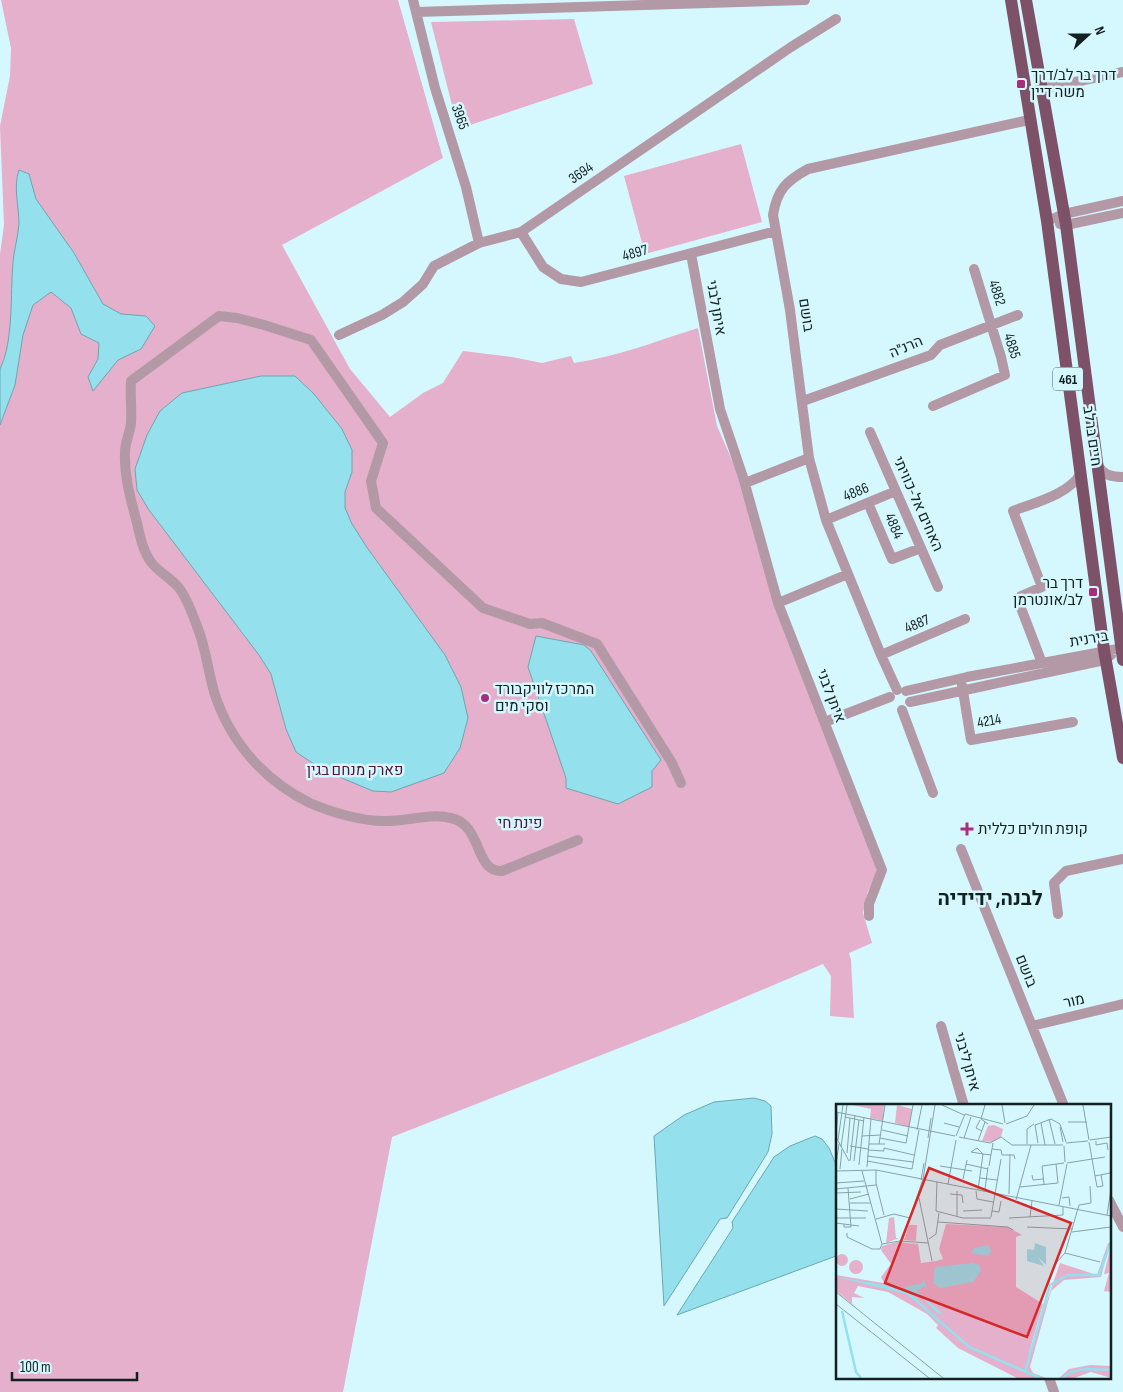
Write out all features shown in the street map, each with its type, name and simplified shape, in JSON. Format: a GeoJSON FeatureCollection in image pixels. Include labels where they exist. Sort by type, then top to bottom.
{"type":"FeatureCollection","features":[{"type":"Feature","properties":{"kind":"main road","name":"חיים ברלב"},"geometry":{"type":"LineString","coordinates":[[1011,0],[1029,120],[1047,221],[1105,655],[1123,758]]}},
{"type":"Feature","properties":{"kind":"main road","name":"חיים ברלב"},"geometry":{"type":"LineString","coordinates":[[1026,0],[1065,219],[1120,625],[1122,652]]}},
{"type":"Feature","properties":{"kind":"main road"},"geometry":{"type":"LineString","coordinates":[[1029,20],[1030,0]]}},
{"type":"Feature","properties":{"kind":"street","name":"3965"},"geometry":{"type":"LineString","coordinates":[[416,0],[431,74],[466,188],[479,243]]}},
{"type":"Feature","properties":{"kind":"street"},"geometry":{"type":"LineString","coordinates":[[417,12],[633,2],[805,0]]}},
{"type":"Feature","properties":{"kind":"street","name":"3694"},"geometry":{"type":"LineString","coordinates":[[339,335],[382,315],[403,302],[423,284],[434,266],[479,243],[522,232],[791,47],[836,19]]}},
{"type":"Feature","properties":{"kind":"street"},"geometry":{"type":"LineString","coordinates":[[1042,89],[1123,72]]}},
{"type":"Feature","properties":{"kind":"street","name":"בושם"},"geometry":{"type":"LineString","coordinates":[[910,702],[910,696],[896,696],[826,520],[809,458],[790,310],[776,231],[774,215],[776,202],[782,188],[789,181],[808,169],[1029,120]]}},
{"type":"Feature","properties":{"kind":"street"},"geometry":{"type":"LineString","coordinates":[[1065,219],[1123,201]]}},
{"type":"Feature","properties":{"kind":"street"},"geometry":{"type":"LineString","coordinates":[[1047,221],[1123,213]]}},
{"type":"Feature","properties":{"kind":"street","name":"4897"},"geometry":{"type":"LineString","coordinates":[[522,232],[543,267],[561,280],[581,282],[776,231]]}},
{"type":"Feature","properties":{"kind":"street","name":"איתן לבני"},"geometry":{"type":"LineString","coordinates":[[692,254],[720,409],[744,483],[778,603],[882,870],[869,904],[869,916]]}},
{"type":"Feature","properties":{"kind":"street","name":"4882"},"geometry":{"type":"LineString","coordinates":[[974,269],[990,326]]}},
{"type":"Feature","properties":{"kind":"street","name":"הרנ\"ה"},"geometry":{"type":"LineString","coordinates":[[803,401],[931,355],[940,345],[1018,315]]}},
{"type":"Feature","properties":{"kind":"street"},"geometry":{"type":"LineString","coordinates":[[578,840],[502,871],[495,872],[486,865],[469,829],[456,820],[433,817],[385,822],[328,810],[308,802],[269,778],[249,758],[224,718],[215,695],[199,632],[179,588],[151,562],[142,546],[127,479],[125,452],[131,424],[131,381],[219,316],[237,318],[312,340],[383,443],[371,481],[376,508],[483,608],[530,624],[542,623],[597,644],[682,782]]}},
{"type":"Feature","properties":{"kind":"street","name":"4885"},"geometry":{"type":"LineString","coordinates":[[932,406],[1005,375],[990,326]]}},
{"type":"Feature","properties":{"kind":"street","name":"האחים אל-כוויתי"},"geometry":{"type":"LineString","coordinates":[[870,432],[938,587]]}},
{"type":"Feature","properties":{"kind":"street"},"geometry":{"type":"LineString","coordinates":[[744,483],[809,458]]}},
{"type":"Feature","properties":{"kind":"street"},"geometry":{"type":"LineString","coordinates":[[1097,463],[1105,474],[1122,477]]}},
{"type":"Feature","properties":{"kind":"street"},"geometry":{"type":"LineString","coordinates":[[1042,662],[1021,608],[1021,596],[1042,587],[1013,511],[1068,488],[1081,473]]}},
{"type":"Feature","properties":{"kind":"street"},"geometry":{"type":"LineString","coordinates":[[1101,494],[1110,483],[1122,477]]}},
{"type":"Feature","properties":{"kind":"street"},"geometry":{"type":"LineString","coordinates":[[1068,488],[1072,488],[1084,495]]}},
{"type":"Feature","properties":{"kind":"street","name":"4886"},"geometry":{"type":"LineString","coordinates":[[826,520],[896,490]]}},
{"type":"Feature","properties":{"kind":"street","name":"4884"},"geometry":{"type":"LineString","coordinates":[[868,503],[892,559],[921,548]]}},
{"type":"Feature","properties":{"kind":"street"},"geometry":{"type":"LineString","coordinates":[[778,603],[848,574]]}},
{"type":"Feature","properties":{"kind":"street","name":"4887"},"geometry":{"type":"LineString","coordinates":[[881,655],[965,619]]}},
{"type":"Feature","properties":{"kind":"street","name":"בירנית"},"geometry":{"type":"LineString","coordinates":[[826,725],[896,696],[961,678],[1042,662],[1122,652]]}},
{"type":"Feature","properties":{"kind":"street","name":"בירנית"},"geometry":{"type":"LineString","coordinates":[[910,702],[1105,655]]}},
{"type":"Feature","properties":{"kind":"street","name":"4214"},"geometry":{"type":"LineString","coordinates":[[961,678],[971,740],[1073,722]]}},
{"type":"Feature","properties":{"kind":"street"},"geometry":{"type":"LineString","coordinates":[[896,696],[894,708],[902,710],[910,702]]}},
{"type":"Feature","properties":{"kind":"street"},"geometry":{"type":"LineString","coordinates":[[902,710],[933,793]]}},
{"type":"Feature","properties":{"kind":"street","name":"בושם"},"geometry":{"type":"LineString","coordinates":[[961,849],[1063,1104]]}},
{"type":"Feature","properties":{"kind":"street"},"geometry":{"type":"LineString","coordinates":[[1058,914],[1054,882],[1066,872],[1123,859]]}},
{"type":"Feature","properties":{"kind":"street","name":"מור"},"geometry":{"type":"LineString","coordinates":[[1032,1026],[1123,1004]]}},
{"type":"Feature","properties":{"kind":"street","name":"איתן ליבני"},"geometry":{"type":"LineString","coordinates":[[941,1026],[963,1104]]}},
{"type":"Feature","properties":{"kind":"street"},"geometry":{"type":"LineString","coordinates":[[1110,1202],[1123,1227]]}},
{"type":"Feature","properties":{"kind":"street"},"geometry":{"type":"LineString","coordinates":[[1050,1380],[1054,1392]]}},
{"type":"Feature","properties":{"kind":"green space","name":"פארק מנחם בגין"},"geometry":{"type":"Polygon","coordinates":[[[1,0],[398,0],[443,158],[282,245],[350,369],[390,417],[423,393],[443,383],[463,351],[542,363],[571,356],[574,363],[621,353],[698,328],[717,426],[742,483],[775,603],[879,871],[868,891],[863,913],[872,943],[849,953],[854,1018],[830,1016],[831,976],[823,964],[691,1020],[392,1137],[343,1392],[0,1392],[0,254],[4,225],[0,126],[10,76],[11,48],[1,0]]]}},
{"type":"Feature","properties":{"kind":"green space"},"geometry":{"type":"Polygon","coordinates":[[[574,19],[593,84],[458,129],[431,22],[574,19]]]}},
{"type":"Feature","properties":{"kind":"green space"},"geometry":{"type":"Polygon","coordinates":[[[741,144],[762,222],[645,254],[624,176],[741,144]]]}},
{"type":"Feature","properties":{"kind":"water"},"geometry":{"type":"Polygon","coordinates":[[[19,170],[29,174],[36,199],[74,253],[103,304],[121,314],[146,316],[155,326],[141,349],[118,360],[93,391],[88,377],[98,359],[99,343],[81,334],[71,308],[51,292],[33,305],[23,335],[15,385],[0,425],[0,369],[8,345],[11,317],[13,262],[19,224],[16,190],[19,170]]]}},
{"type":"Feature","properties":{"kind":"water"},"geometry":{"type":"Polygon","coordinates":[[[261,376],[295,376],[314,394],[342,429],[352,450],[352,472],[345,492],[345,508],[352,524],[445,655],[461,687],[468,718],[460,748],[444,773],[391,792],[373,791],[314,764],[296,752],[286,729],[271,674],[259,655],[149,510],[137,490],[135,469],[147,435],[160,411],[182,393],[261,376]]]}},
{"type":"Feature","properties":{"kind":"water"},"geometry":{"type":"Polygon","coordinates":[[[536,636],[584,645],[591,651],[661,760],[652,771],[652,787],[618,804],[566,788],[566,778],[528,667],[536,636]]]}},
{"type":"Feature","properties":{"kind":"water"},"geometry":{"type":"Polygon","coordinates":[[[754,1098],[765,1101],[771,1106],[772,1134],[768,1152],[727,1218],[720,1219],[664,1306],[654,1136],[684,1115],[714,1102],[754,1098]]]}},
{"type":"Feature","properties":{"kind":"water"},"geometry":{"type":"Polygon","coordinates":[[[815,1136],[822,1139],[829,1148],[836,1165],[836,1256],[677,1315],[733,1228],[732,1222],[774,1157],[790,1146],[815,1136]]]}},
{"type":"Feature","properties":{"kind":"place","name":"דרך בר לב/דרך משה דיין"},"geometry":{"type":"Point","coordinates":[1021,84]}},
{"type":"Feature","properties":{"kind":"place","name":"דרך בר לב/אונטרמן"},"geometry":{"type":"Point","coordinates":[1093,592]}},
{"type":"Feature","properties":{"kind":"place","name":"המרכז לוויקבורד וסקי מים"},"geometry":{"type":"Point","coordinates":[485,698]}},
{"type":"Feature","properties":{"kind":"place","name":"קופת חולים כללית"},"geometry":{"type":"Point","coordinates":[967,829]}},
{"type":"Feature","properties":{"kind":"district","name":"לבנה, ידידיה"},"geometry":{"type":"Point","coordinates":[990,899]}},
{"type":"Feature","properties":{"kind":"park label","name":"פינת חי"},"geometry":{"type":"Point","coordinates":[520,823]}}]}
